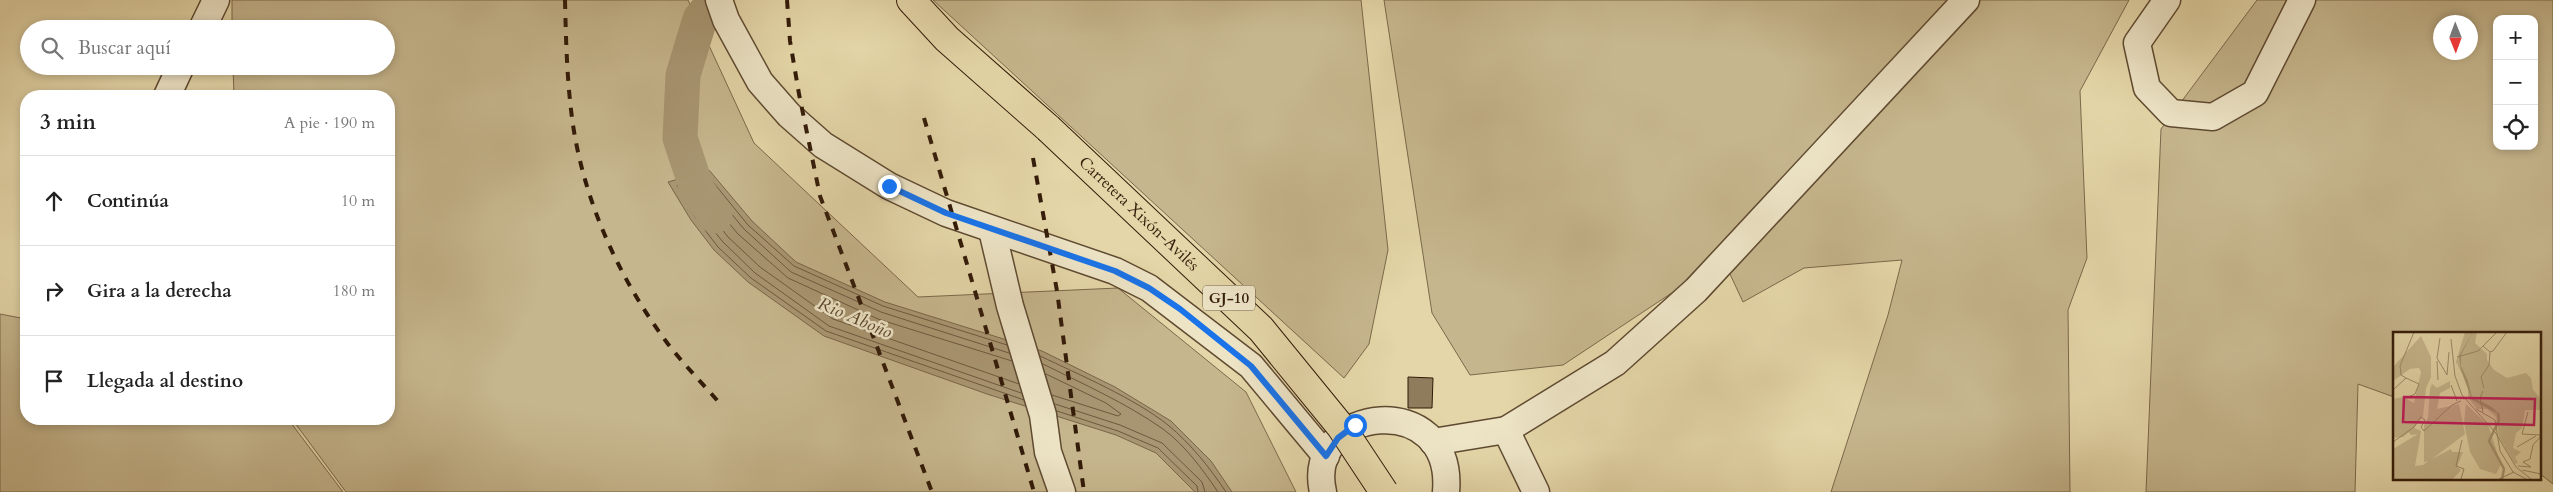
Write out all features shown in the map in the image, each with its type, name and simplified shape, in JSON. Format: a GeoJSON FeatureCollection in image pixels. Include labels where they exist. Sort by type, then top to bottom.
{"type":"FeatureCollection","features":[{"type":"Feature","properties":{"kind":"highway","name":"Carretera Xixón-Avilés"},"geometry":{"type":"LineString","coordinates":[[911,0],[947,39],[1048,128],[1261,328],[1341,427],[1384,492]]}},
{"type":"Feature","properties":{"kind":"street"},"geometry":{"type":"LineString","coordinates":[[206,20],[216,0]]}},
{"type":"Feature","properties":{"kind":"street"},"geometry":{"type":"LineString","coordinates":[[1433,442],[1506,430],[1615,363],[1696,290],[1966,0]]}},
{"type":"Feature","properties":{"kind":"street"},"geometry":{"type":"LineString","coordinates":[[2167,0],[2137,43],[2147,88],[2171,113],[2212,117],[2255,93],[2302,0]]}},
{"type":"Feature","properties":{"kind":"street"},"geometry":{"type":"LineString","coordinates":[[723,10],[760,82],[788,115],[823,145],[889,186],[946,213],[1115,271],[1149,288],[1180,309],[1251,366],[1326,456]]}},
{"type":"Feature","properties":{"kind":"street"},"geometry":{"type":"LineString","coordinates":[[170,90],[177,75]]}},
{"type":"Feature","properties":{"kind":"street"},"geometry":{"type":"LineString","coordinates":[[992,230],[1010,306],[1022,338],[1043,415],[1048,452],[1062,492]]}},
{"type":"Feature","properties":{"kind":"street"},"geometry":{"type":"LineString","coordinates":[[1323,492],[1321,482],[1326,456],[1338,438],[1355,425],[1376,419],[1397,420],[1410,425],[1433,442],[1443,459],[1447,478],[1446,492]]}},
{"type":"Feature","properties":{"kind":"street"},"geometry":{"type":"LineString","coordinates":[[1506,430],[1536,492]]}},
{"type":"Feature","properties":{"kind":"shaded area"},"geometry":{"type":"Polygon","coordinates":[[[232,0],[688,0],[754,143],[918,297],[1118,288],[1246,392],[1296,492],[346,492],[296,425],[395,425],[395,90],[234,90],[233,75],[395,75],[395,20],[232,20],[232,0]]]}},
{"type":"Feature","properties":{"kind":"shaded area"},"geometry":{"type":"Polygon","coordinates":[[[933,0],[1361,0],[1388,250],[1369,344],[1344,378],[933,0]]]}},
{"type":"Feature","properties":{"kind":"shaded area"},"geometry":{"type":"Polygon","coordinates":[[[1384,0],[2129,0],[2080,91],[2087,258],[2068,310],[2070,492],[1831,492],[1888,315],[1902,260],[1804,268],[1743,302],[1723,259],[1563,365],[1470,375],[1432,313],[1384,0]]]}},
{"type":"Feature","properties":{"kind":"shaded area"},"geometry":{"type":"Polygon","coordinates":[[[2257,0],[2553,0],[2553,484],[2540,474],[2540,332],[2393,332],[2393,397],[2358,384],[2355,492],[2146,492],[2161,129],[2257,0]]]}},
{"type":"Feature","properties":{"kind":"shaded area"},"geometry":{"type":"Polygon","coordinates":[[[0,314],[20,318],[20,425],[293,425],[343,492],[0,492],[0,314]]]}},
{"type":"Feature","properties":{"kind":"water"},"geometry":{"type":"Polygon","coordinates":[[[709,170],[752,221],[796,262],[885,302],[1042,351],[1115,387],[1171,421],[1211,461],[1232,492],[1195,492],[1156,453],[1116,435],[987,394],[824,336],[748,282],[714,250],[691,220],[668,182],[709,170]]]}},
{"type":"Feature","properties":{"kind":"building"},"geometry":{"type":"Polygon","coordinates":[[[1408,377],[1433,378],[1432,408],[1408,408],[1408,377]]]}},
{"type":"Feature","properties":{"kind":"waterway","name":"Rio Aboño"},"geometry":{"type":"LineString","coordinates":[[715,0],[700,19],[683,75],[680,138],[697,189],[715,216]]}},
{"type":"Feature","properties":{"kind":"railway"},"geometry":{"type":"LineString","coordinates":[[565,0],[568,79],[573,125],[586,184],[596,212],[620,267],[651,319],[668,344],[723,407]]}},
{"type":"Feature","properties":{"kind":"railway"},"geometry":{"type":"LineString","coordinates":[[787,0],[790,41],[820,196],[932,492]]}},
{"type":"Feature","properties":{"kind":"railway"},"geometry":{"type":"LineString","coordinates":[[924,118],[1034,492]]}},
{"type":"Feature","properties":{"kind":"railway"},"geometry":{"type":"LineString","coordinates":[[1033,158],[1057,291],[1084,492]]}},
{"type":"Feature","properties":{"kind":"route"},"geometry":{"type":"LineString","coordinates":[[889,186],[946,213],[1115,271],[1149,288],[1180,309],[1251,366],[1326,456],[1338,438],[1355,425]]}}]}
